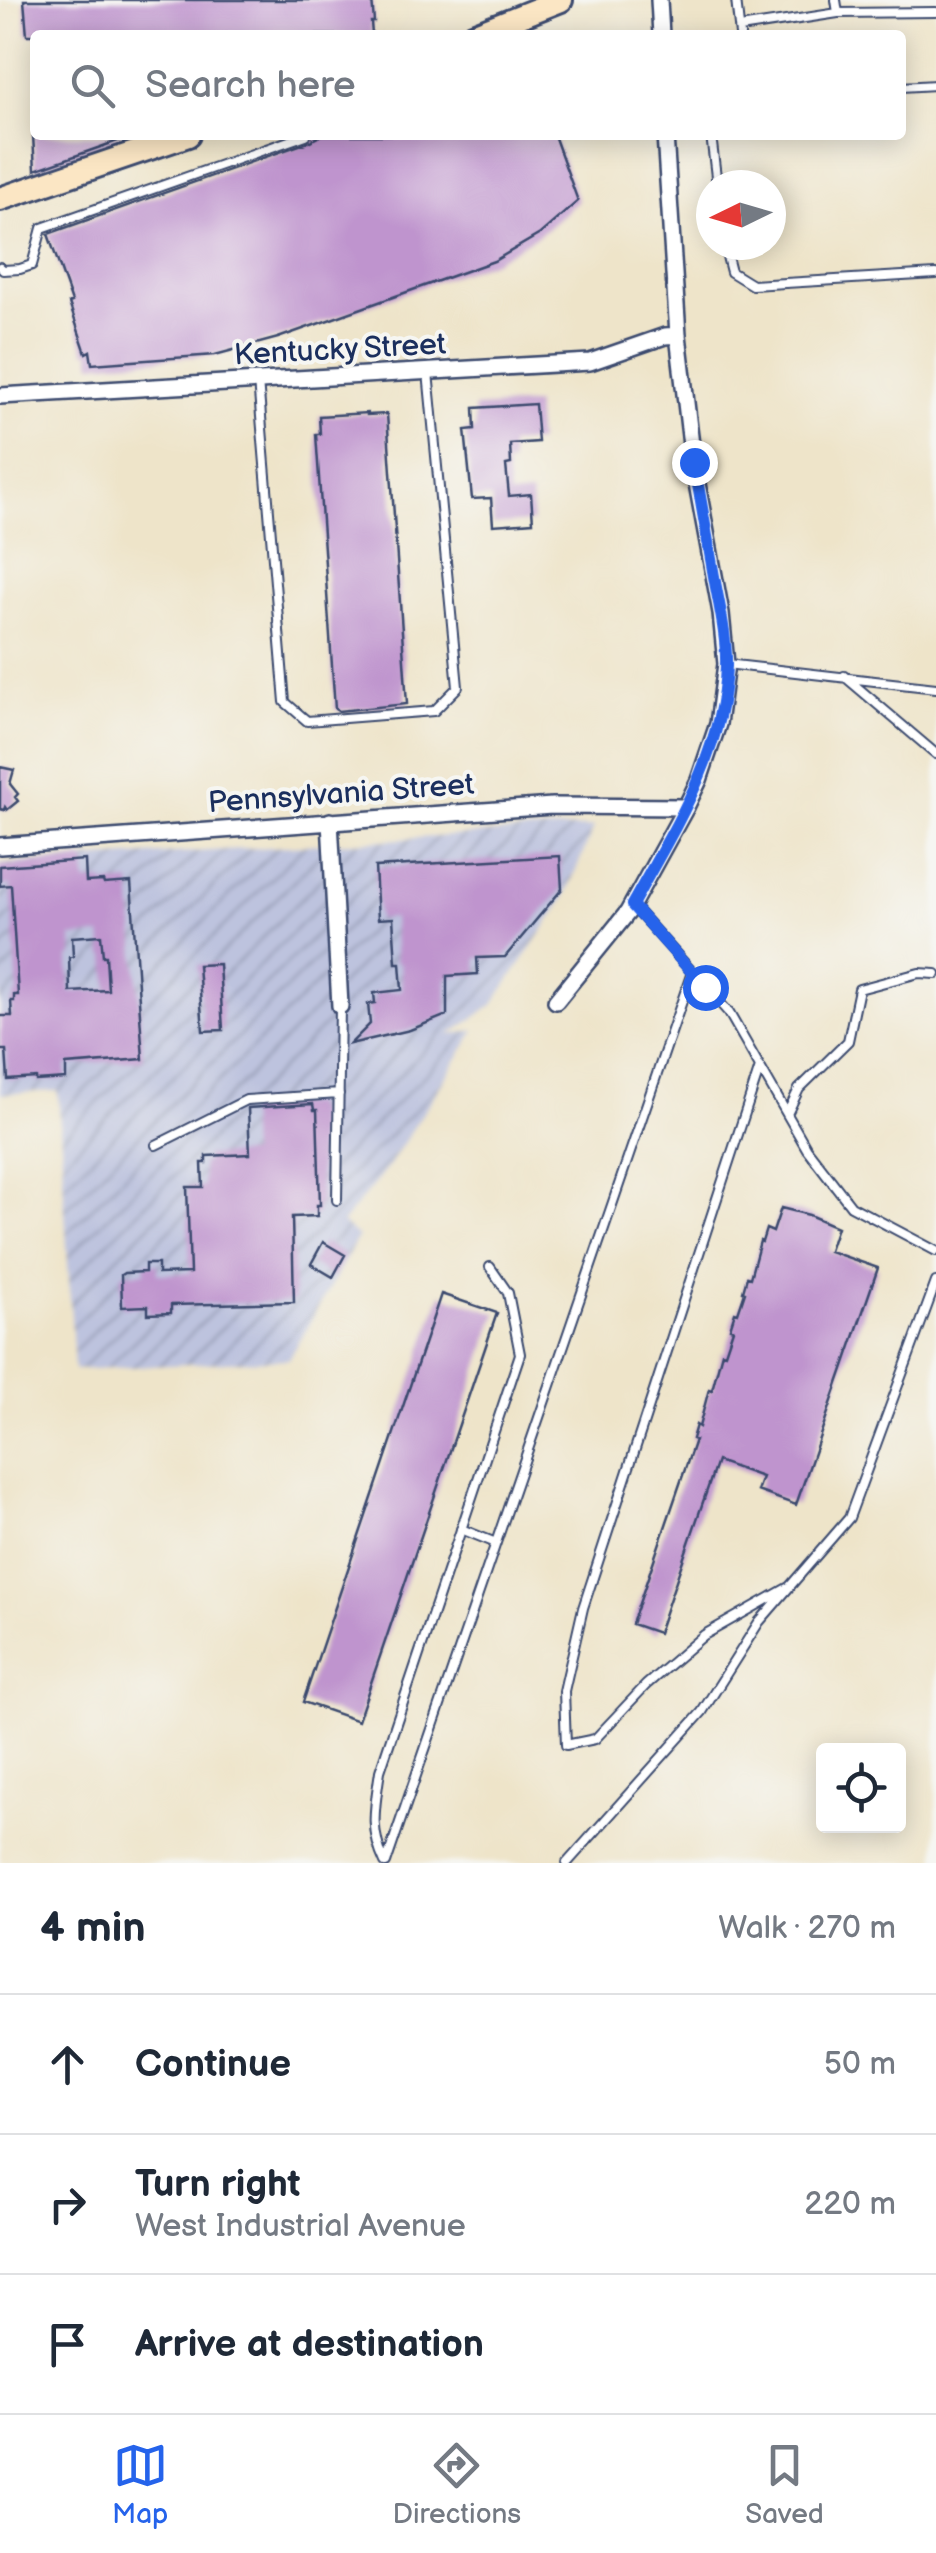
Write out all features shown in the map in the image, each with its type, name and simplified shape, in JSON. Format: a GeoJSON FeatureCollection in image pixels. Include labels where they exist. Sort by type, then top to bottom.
{"type":"FeatureCollection","features":[{"type":"Feature","properties":{"kind":"street"},"geometry":{"type":"LineString","coordinates":[[486,30],[561,0]]}},
{"type":"Feature","properties":{"kind":"street"},"geometry":{"type":"LineString","coordinates":[[659,0],[660,30]]}},
{"type":"Feature","properties":{"kind":"street"},"geometry":{"type":"LineString","coordinates":[[0,199],[173,140]]}},
{"type":"Feature","properties":{"kind":"street"},"geometry":{"type":"LineString","coordinates":[[556,1001],[632,905],[686,807],[718,724],[726,664],[678,335],[666,140]]}},
{"type":"Feature","properties":{"kind":"street","name":"Kentucky Street"},"geometry":{"type":"LineString","coordinates":[[0,396],[590,362],[678,335]]}},
{"type":"Feature","properties":{"kind":"street","name":"Pennsylvania Street"},"geometry":{"type":"LineString","coordinates":[[0,846],[552,806],[686,807]]}},
{"type":"Feature","properties":{"kind":"street"},"geometry":{"type":"LineString","coordinates":[[330,821],[340,1006]]}},
{"type":"Feature","properties":{"kind":"lane"},"geometry":{"type":"LineString","coordinates":[[736,0],[740,30]]}},
{"type":"Feature","properties":{"kind":"lane"},"geometry":{"type":"LineString","coordinates":[[836,0],[838,13]]}},
{"type":"Feature","properties":{"kind":"lane"},"geometry":{"type":"LineString","coordinates":[[750,30],[838,13],[936,12]]}},
{"type":"Feature","properties":{"kind":"lane"},"geometry":{"type":"LineString","coordinates":[[906,87],[936,85]]}},
{"type":"Feature","properties":{"kind":"lane"},"geometry":{"type":"LineString","coordinates":[[0,267],[20,269],[32,265],[42,228],[292,140]]}},
{"type":"Feature","properties":{"kind":"lane"},"geometry":{"type":"LineString","coordinates":[[712,140],[715,170]]}},
{"type":"Feature","properties":{"kind":"lane"},"geometry":{"type":"LineString","coordinates":[[727,260],[730,272],[752,285],[936,274]]}},
{"type":"Feature","properties":{"kind":"lane"},"geometry":{"type":"LineString","coordinates":[[258,382],[285,702],[307,720],[434,711],[458,687],[428,372]]}},
{"type":"Feature","properties":{"kind":"lane"},"geometry":{"type":"LineString","coordinates":[[726,664],[936,688]]}},
{"type":"Feature","properties":{"kind":"lane"},"geometry":{"type":"LineString","coordinates":[[844,676],[936,754]]}},
{"type":"Feature","properties":{"kind":"lane"},"geometry":{"type":"LineString","coordinates":[[632,905],[729,1013],[807,1149],[851,1206],[936,1251]]}},
{"type":"Feature","properties":{"kind":"lane"},"geometry":{"type":"LineString","coordinates":[[386,1863],[692,972]]}},
{"type":"Feature","properties":{"kind":"lane"},"geometry":{"type":"LineString","coordinates":[[788,1114],[799,1089],[848,1041],[858,989],[919,973],[936,974]]}},
{"type":"Feature","properties":{"kind":"lane"},"geometry":{"type":"LineString","coordinates":[[337,1200],[340,1006]]}},
{"type":"Feature","properties":{"kind":"lane"},"geometry":{"type":"LineString","coordinates":[[760,1067],[583,1608],[564,1691],[566,1746],[596,1739],[646,1685],[704,1635],[789,1587]]}},
{"type":"Feature","properties":{"kind":"lane"},"geometry":{"type":"LineString","coordinates":[[156,1145],[246,1100],[339,1094]]}},
{"type":"Feature","properties":{"kind":"lane"},"geometry":{"type":"LineString","coordinates":[[386,1863],[376,1843],[374,1816],[380,1771],[520,1354],[508,1293],[490,1267]]}},
{"type":"Feature","properties":{"kind":"lane"},"geometry":{"type":"LineString","coordinates":[[566,1863],[702,1712],[759,1622],[849,1518],[936,1282]]}},
{"type":"Feature","properties":{"kind":"lane"},"geometry":{"type":"LineString","coordinates":[[461,1529],[496,1543]]}},
{"type":"Feature","properties":{"kind":"shaded area"},"geometry":{"type":"Polygon","coordinates":[[[594,827],[563,901],[492,1006],[449,1035],[476,1030],[388,1167],[342,1223],[358,1237],[289,1359],[74,1370],[58,1091],[0,1094],[0,864],[594,827]]]}},
{"type":"Feature","properties":{"kind":"building"},"geometry":{"type":"Polygon","coordinates":[[[24,0],[372,0],[374,22],[372,30],[30,30],[27,35],[24,0]]]}},
{"type":"Feature","properties":{"kind":"building"},"geometry":{"type":"Polygon","coordinates":[[[33,140],[120,140],[35,170],[33,140]]]}},
{"type":"Feature","properties":{"kind":"building"},"geometry":{"type":"Polygon","coordinates":[[[556,140],[578,201],[540,234],[494,261],[278,338],[215,355],[92,364],[48,234],[308,142],[556,140]]]}},
{"type":"Feature","properties":{"kind":"building"},"geometry":{"type":"Polygon","coordinates":[[[535,404],[538,442],[510,444],[511,464],[506,465],[509,496],[531,494],[533,522],[493,525],[491,498],[472,499],[465,430],[475,429],[474,408],[535,404]]]}},
{"type":"Feature","properties":{"kind":"building"},"geometry":{"type":"Polygon","coordinates":[[[387,414],[407,704],[338,711],[316,434],[320,434],[319,416],[387,414]]]}},
{"type":"Feature","properties":{"kind":"building"},"geometry":{"type":"Polygon","coordinates":[[[0,767],[14,770],[10,784],[18,794],[18,801],[7,810],[0,809],[0,767]]]}},
{"type":"Feature","properties":{"kind":"building"},"geometry":{"type":"Polygon","coordinates":[[[560,856],[562,889],[505,957],[477,958],[478,974],[447,976],[447,1015],[410,1030],[350,1044],[370,1024],[368,1004],[375,1003],[374,993],[402,990],[393,918],[378,919],[375,867],[560,856]]]}},
{"type":"Feature","properties":{"kind":"building"},"geometry":{"type":"Polygon","coordinates":[[[85,860],[86,882],[131,882],[143,1059],[66,1065],[66,1079],[8,1080],[6,1050],[0,1050],[0,1016],[12,1016],[11,1001],[18,995],[11,885],[0,886],[0,866],[85,860]],[[101,935],[72,937],[70,992],[108,990],[101,935]]]}},
{"type":"Feature","properties":{"kind":"building"},"geometry":{"type":"Polygon","coordinates":[[[219,964],[223,1030],[203,1031],[198,965],[219,964]]]}},
{"type":"Feature","properties":{"kind":"building"},"geometry":{"type":"Polygon","coordinates":[[[313,1104],[317,1110],[320,1205],[317,1216],[292,1217],[294,1302],[171,1305],[171,1313],[148,1314],[148,1306],[122,1307],[124,1273],[145,1272],[145,1264],[158,1264],[158,1274],[190,1273],[187,1187],[203,1187],[202,1163],[206,1163],[206,1156],[250,1154],[248,1108],[313,1104]]]}},
{"type":"Feature","properties":{"kind":"building"},"geometry":{"type":"Polygon","coordinates":[[[781,1208],[837,1227],[829,1251],[878,1268],[796,1505],[757,1491],[762,1477],[717,1461],[658,1633],[632,1624],[695,1440],[692,1439],[696,1425],[699,1427],[709,1389],[712,1390],[733,1329],[730,1328],[747,1277],[750,1278],[760,1241],[766,1229],[773,1232],[781,1208]]]}},
{"type":"Feature","properties":{"kind":"building"},"geometry":{"type":"Polygon","coordinates":[[[323,1242],[345,1255],[333,1277],[311,1264],[323,1242]]]}},
{"type":"Feature","properties":{"kind":"building"},"geometry":{"type":"Polygon","coordinates":[[[441,1294],[497,1313],[358,1721],[303,1702],[441,1294]]]}},
{"type":"Feature","properties":{"kind":"route"},"geometry":{"type":"LineString","coordinates":[[694,462],[726,664],[718,724],[686,807],[632,905],[705,987]]}}]}
